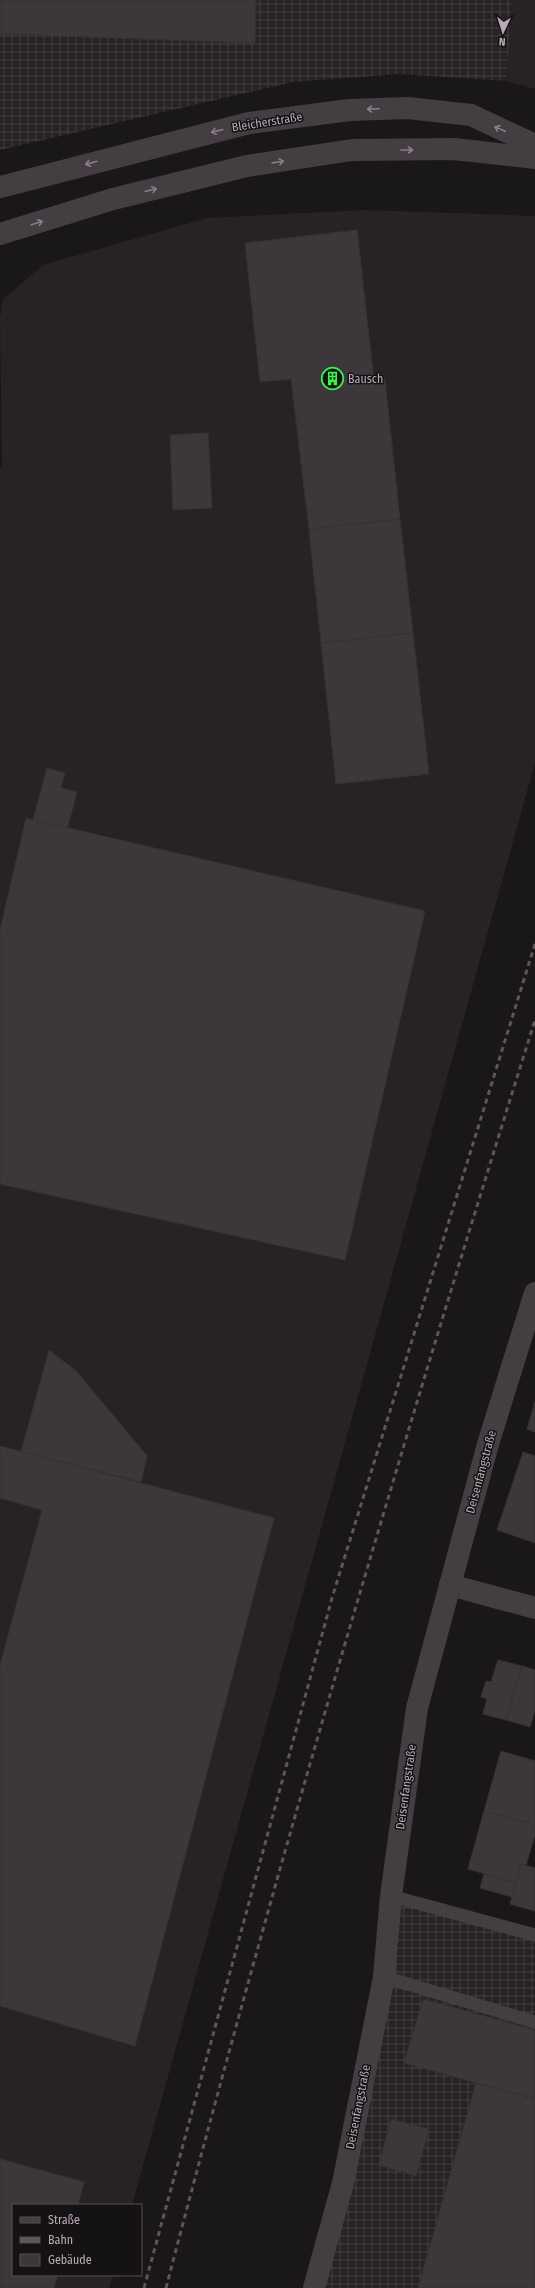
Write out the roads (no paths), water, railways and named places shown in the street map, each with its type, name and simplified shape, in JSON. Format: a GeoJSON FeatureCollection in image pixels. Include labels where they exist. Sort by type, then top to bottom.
{"type":"FeatureCollection","features":[{"type":"Feature","properties":{"kind":"street","name":"Bleicherstraße"},"geometry":{"type":"LineString","coordinates":[[0,187],[249,123],[350,110],[408,108],[471,115],[535,145]]}},
{"type":"Feature","properties":{"kind":"street"},"geometry":{"type":"LineString","coordinates":[[0,234],[113,199],[247,166],[352,150],[454,149],[535,158]]}},
{"type":"Feature","properties":{"kind":"street","name":"Deisenfangstraße"},"geometry":{"type":"LineString","coordinates":[[314,2288],[343,2183],[384,1977],[391,1896],[417,1708],[488,1444],[535,1293]]}},
{"type":"Feature","properties":{"kind":"street"},"geometry":{"type":"LineString","coordinates":[[450,1585],[535,1608]]}},
{"type":"Feature","properties":{"kind":"lane"},"geometry":{"type":"LineString","coordinates":[[391,1896],[535,1935]]}},
{"type":"Feature","properties":{"kind":"lane"},"geometry":{"type":"LineString","coordinates":[[384,1977],[535,2022]]}},
{"type":"Feature","properties":{"kind":"railway"},"geometry":{"type":"LineString","coordinates":[[144,2288],[332,1598],[535,944]]}},
{"type":"Feature","properties":{"kind":"railway"},"geometry":{"type":"LineString","coordinates":[[166,2288],[208,2128],[297,1810],[437,1335],[535,1020]]}},
{"type":"Feature","properties":{"kind":"place","name":"Bausch"},"geometry":{"type":"Point","coordinates":[333,379]}}]}
